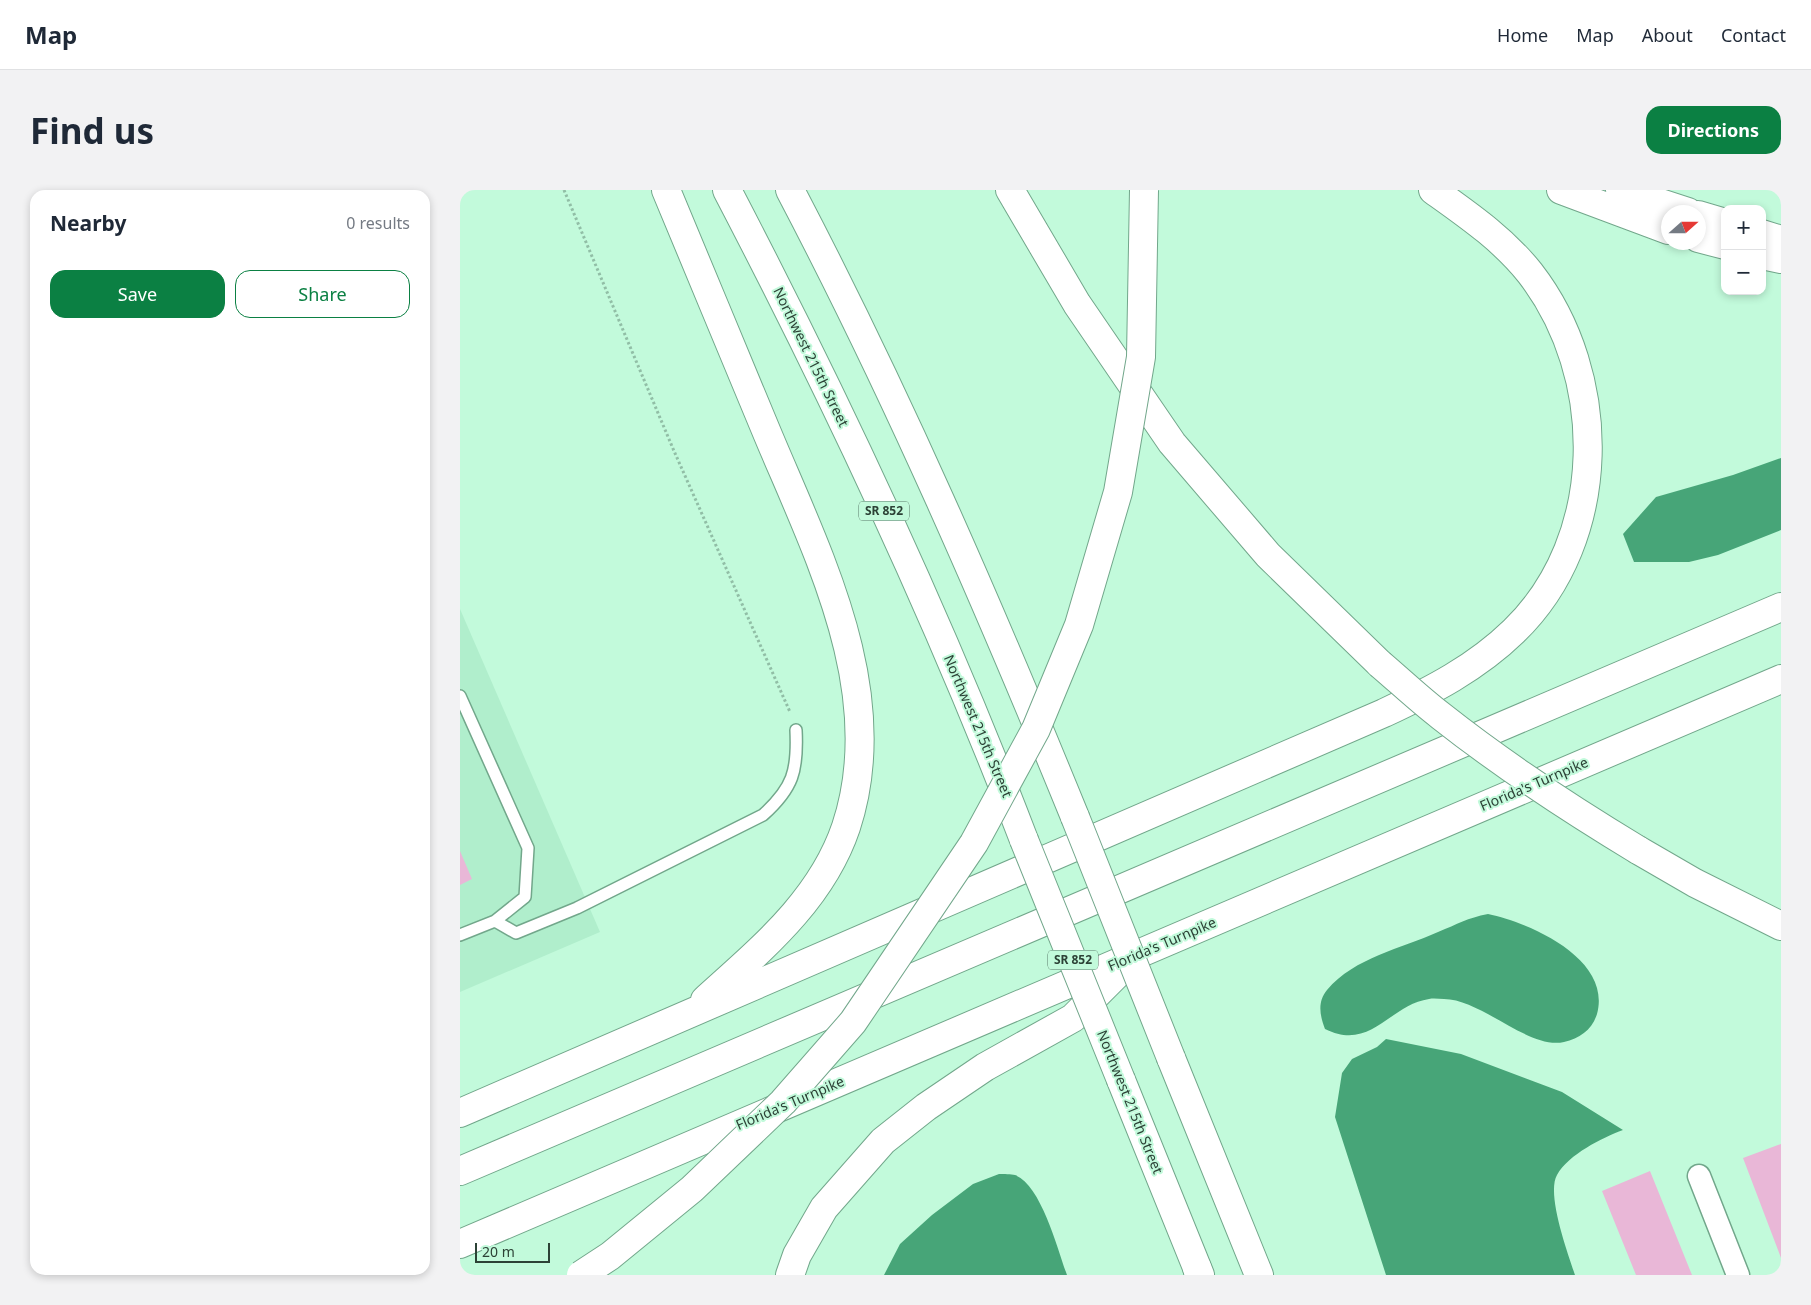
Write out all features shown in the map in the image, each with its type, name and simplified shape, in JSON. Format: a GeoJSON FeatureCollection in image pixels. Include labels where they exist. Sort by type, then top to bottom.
{"type":"FeatureCollection","features":[{"type":"Feature","properties":{"kind":"main road"},"geometry":{"type":"LineString","coordinates":[[666,190],[824,570],[849,654],[856,690],[859,726],[858,759],[852,803],[846,828],[821,880],[782,929],[689,1015]]}},
{"type":"Feature","properties":{"kind":"main road","name":"Northwest 215th Street"},"geometry":{"type":"LineString","coordinates":[[727,190],[825,385],[893,529],[974,717],[1199,1273]]}},
{"type":"Feature","properties":{"kind":"main road"},"geometry":{"type":"LineString","coordinates":[[790,190],[859,328],[950,521],[1076,817],[1258,1275]]}},
{"type":"Feature","properties":{"kind":"main road"},"geometry":{"type":"LineString","coordinates":[[1010,190],[1077,304],[1172,443],[1268,555],[1380,664],[1441,716],[1502,761],[1638,850],[1695,883],[1781,926]]}},
{"type":"Feature","properties":{"kind":"main road"},"geometry":{"type":"LineString","coordinates":[[580,1275],[610,1256],[692,1189],[783,1102],[853,1022],[974,843],[1036,729],[1080,626],[1118,492],[1141,357],[1144,190]]}},
{"type":"Feature","properties":{"kind":"main road"},"geometry":{"type":"LineString","coordinates":[[460,1113],[1384,713],[1435,689],[1464,672],[1493,651],[1516,629],[1539,602],[1558,571],[1581,509],[1587,470],[1589,435],[1586,403],[1578,367],[1565,332],[1548,300],[1530,273],[1500,240],[1433,190]]}},
{"type":"Feature","properties":{"kind":"main road"},"geometry":{"type":"LineString","coordinates":[[1561,190],[1661,227]]}},
{"type":"Feature","properties":{"kind":"main road"},"geometry":{"type":"LineString","coordinates":[[1620,190],[1666,205]]}},
{"type":"Feature","properties":{"kind":"main road"},"geometry":{"type":"LineString","coordinates":[[1706,218],[1721,222]]}},
{"type":"Feature","properties":{"kind":"main road"},"geometry":{"type":"LineString","coordinates":[[1766,235],[1781,240]]}},
{"type":"Feature","properties":{"kind":"main road"},"geometry":{"type":"LineString","coordinates":[[1706,240],[1721,244]]}},
{"type":"Feature","properties":{"kind":"main road"},"geometry":{"type":"LineString","coordinates":[[1766,256],[1781,259]]}},
{"type":"Feature","properties":{"kind":"main road"},"geometry":{"type":"LineString","coordinates":[[460,1171],[1781,608]]}},
{"type":"Feature","properties":{"kind":"main road","name":"Florida's Turnpike"},"geometry":{"type":"LineString","coordinates":[[460,1244],[1781,679]]}},
{"type":"Feature","properties":{"kind":"main road"},"geometry":{"type":"LineString","coordinates":[[790,1275],[797,1255],[824,1208],[883,1141],[926,1106],[985,1067],[1073,1018],[1138,954]]}},
{"type":"Feature","properties":{"kind":"street"},"geometry":{"type":"LineString","coordinates":[[1698,1176],[1738,1275]]}},
{"type":"Feature","properties":{"kind":"lane"},"geometry":{"type":"LineString","coordinates":[[460,696],[528,848],[526,897],[495,921],[460,935]]}},
{"type":"Feature","properties":{"kind":"lane"},"geometry":{"type":"LineString","coordinates":[[495,921],[516,933],[576,908],[763,815],[782,798],[791,781],[797,754],[796,730]]}},
{"type":"Feature","properties":{"kind":"path"},"geometry":{"type":"LineString","coordinates":[[564,190],[674,451],[768,658],[796,730]]}},
{"type":"Feature","properties":{"kind":"shaded area"},"geometry":{"type":"Polygon","coordinates":[[[1781,458],[1781,530],[1718,555],[1689,562],[1634,562],[1623,534],[1656,497],[1733,475],[1781,458]]]}},
{"type":"Feature","properties":{"kind":"shaded area"},"geometry":{"type":"Polygon","coordinates":[[[460,609],[600,932],[460,992],[460,609]]]}},
{"type":"Feature","properties":{"kind":"shaded area"},"geometry":{"type":"Polygon","coordinates":[[[1488,914],[1525,926],[1545,935],[1564,947],[1580,961],[1592,976],[1598,994],[1597,1014],[1589,1029],[1575,1038],[1564,1042],[1550,1042],[1536,1039],[1520,1032],[1458,1001],[1429,999],[1402,1009],[1379,1025],[1355,1035],[1341,1035],[1325,1029],[1321,1014],[1322,999],[1327,990],[1351,969],[1379,955],[1468,919],[1488,914]]]}},
{"type":"Feature","properties":{"kind":"shaded area"},"geometry":{"type":"Polygon","coordinates":[[[1386,1039],[1461,1054],[1562,1092],[1623,1130],[1596,1142],[1569,1160],[1557,1175],[1554,1184],[1559,1224],[1575,1275],[1386,1275],[1335,1117],[1342,1073],[1352,1059],[1377,1047],[1386,1039]]]}},
{"type":"Feature","properties":{"kind":"shaded area"},"geometry":{"type":"Polygon","coordinates":[[[999,1174],[1015,1175],[1033,1191],[1041,1204],[1067,1275],[884,1275],[900,1244],[932,1215],[973,1184],[999,1174]]]}},
{"type":"Feature","properties":{"kind":"building"},"geometry":{"type":"Polygon","coordinates":[[[460,851],[472,879],[460,885],[460,851]]]}},
{"type":"Feature","properties":{"kind":"building"},"geometry":{"type":"Polygon","coordinates":[[[1781,1144],[1781,1258],[1743,1158],[1781,1144]]]}},
{"type":"Feature","properties":{"kind":"building"},"geometry":{"type":"Polygon","coordinates":[[[1650,1171],[1692,1275],[1636,1275],[1602,1191],[1650,1171]]]}}]}
